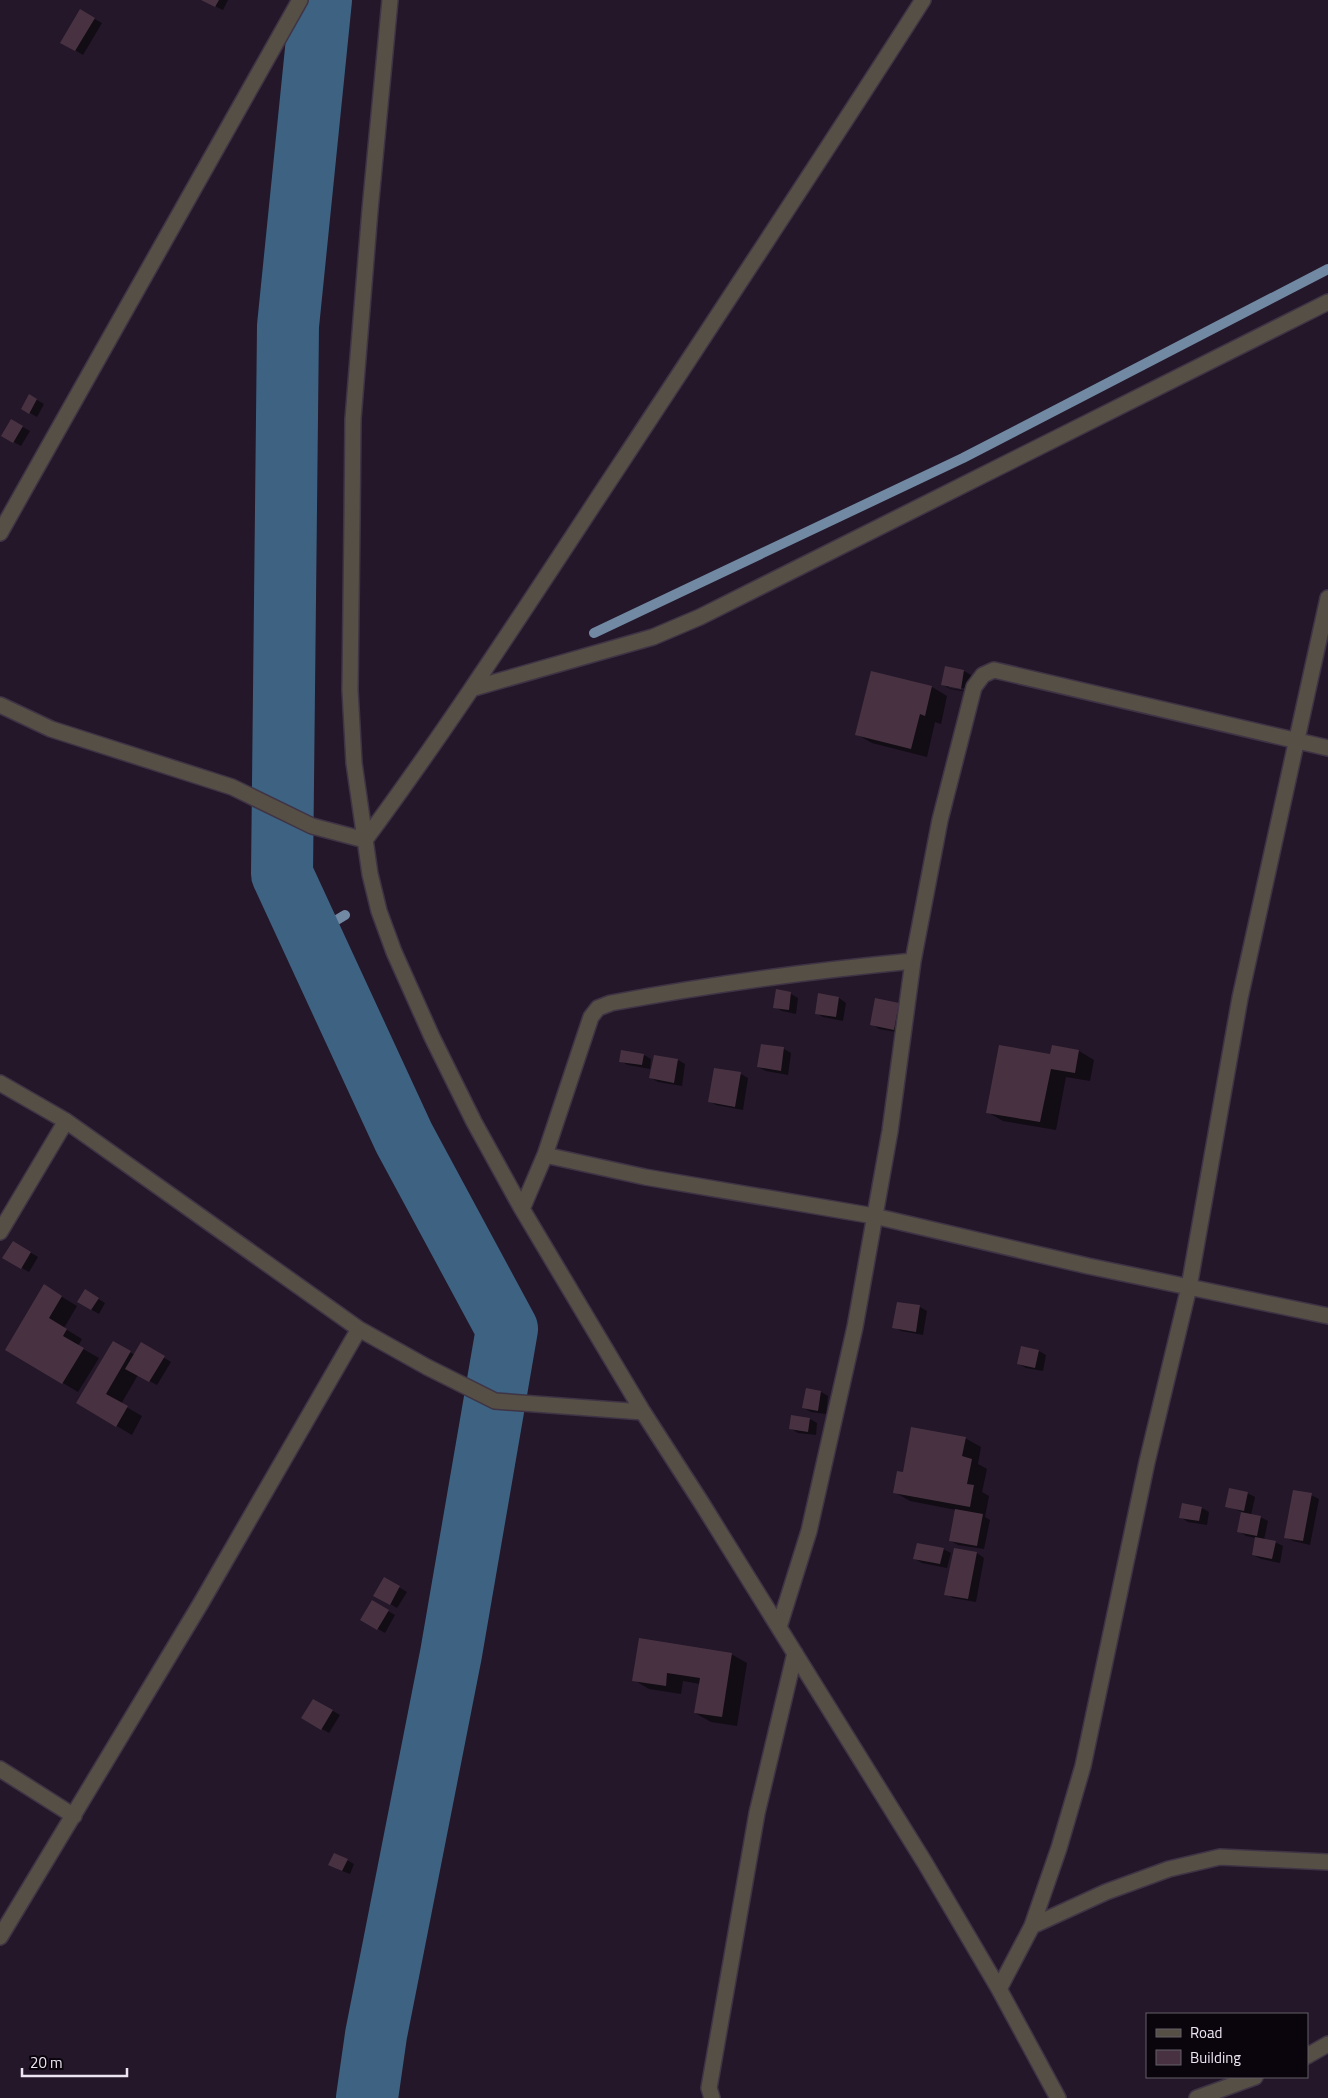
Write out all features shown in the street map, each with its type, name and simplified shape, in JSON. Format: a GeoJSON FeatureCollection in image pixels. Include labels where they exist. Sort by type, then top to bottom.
{"type":"FeatureCollection","features":[{"type":"Feature","properties":{"kind":"street"},"geometry":{"type":"LineString","coordinates":[[0,533],[300,0]]}},
{"type":"Feature","properties":{"kind":"street"},"geometry":{"type":"LineString","coordinates":[[390,0],[370,210],[354,419],[350,690],[354,763],[370,874],[379,911],[394,952],[449,1071],[522,1210],[643,1412],[779,1626],[925,1863],[999,1989],[1058,2098]]}},
{"type":"Feature","properties":{"kind":"street"},"geometry":{"type":"LineString","coordinates":[[365,840],[419,768],[474,688],[758,256],[923,0]]}},
{"type":"Feature","properties":{"kind":"street"},"geometry":{"type":"LineString","coordinates":[[474,688],[654,637],[692,620],[1328,302]]}},
{"type":"Feature","properties":{"kind":"street"},"geometry":{"type":"LineString","coordinates":[[999,1989],[1032,1926],[1059,1848],[1083,1766],[1147,1462],[1189,1287],[1240,998],[1328,598]]}},
{"type":"Feature","properties":{"kind":"street"},"geometry":{"type":"LineString","coordinates":[[779,1626],[809,1531],[855,1327],[890,1131],[913,960],[940,820],[974,687],[983,675],[994,670],[1328,748]]}},
{"type":"Feature","properties":{"kind":"street"},"geometry":{"type":"LineString","coordinates":[[0,706],[50,730],[232,787],[312,826],[365,840]]}},
{"type":"Feature","properties":{"kind":"street"},"geometry":{"type":"LineString","coordinates":[[522,1210],[545,1155],[591,1017],[598,1008],[611,1003],[704,985],[805,971],[913,960]]}},
{"type":"Feature","properties":{"kind":"street"},"geometry":{"type":"LineString","coordinates":[[0,1083],[66,1121],[359,1329],[427,1368],[495,1401],[643,1412]]}},
{"type":"Feature","properties":{"kind":"street"},"geometry":{"type":"LineString","coordinates":[[0,1232],[66,1121]]}},
{"type":"Feature","properties":{"kind":"street"},"geometry":{"type":"LineString","coordinates":[[545,1155],[645,1176],[874,1216],[1189,1287],[1328,1316]]}},
{"type":"Feature","properties":{"kind":"street"},"geometry":{"type":"LineString","coordinates":[[0,1937],[206,1594],[359,1329]]}},
{"type":"Feature","properties":{"kind":"street"},"geometry":{"type":"LineString","coordinates":[[712,2098],[709,2088],[757,1813],[795,1653]]}},
{"type":"Feature","properties":{"kind":"street"},"geometry":{"type":"LineString","coordinates":[[0,1769],[74,1816]]}},
{"type":"Feature","properties":{"kind":"street"},"geometry":{"type":"LineString","coordinates":[[1032,1926],[1106,1892],[1169,1868],[1220,1856],[1328,1862]]}},
{"type":"Feature","properties":{"kind":"street"},"geometry":{"type":"LineString","coordinates":[[1308,2055],[1328,2044]]}},
{"type":"Feature","properties":{"kind":"street"},"geometry":{"type":"LineString","coordinates":[[1197,2098],[1252,2078]]}},
{"type":"Feature","properties":{"kind":"building"},"geometry":{"type":"Polygon","coordinates":[[[201,0],[219,0],[215,7],[201,0]]]}},
{"type":"Feature","properties":{"kind":"building"},"geometry":{"type":"Polygon","coordinates":[[[80,9],[95,18],[75,51],[60,43],[80,9]]]}},
{"type":"Feature","properties":{"kind":"building"},"geometry":{"type":"Polygon","coordinates":[[[29,394],[37,399],[29,414],[21,409],[29,394]]]}},
{"type":"Feature","properties":{"kind":"building"},"geometry":{"type":"Polygon","coordinates":[[[11,419],[23,426],[13,443],[1,436],[11,419]]]}},
{"type":"Feature","properties":{"kind":"building"},"geometry":{"type":"Polygon","coordinates":[[[945,666],[964,670],[961,689],[941,685],[945,666]]]}},
{"type":"Feature","properties":{"kind":"building"},"geometry":{"type":"Polygon","coordinates":[[[871,671],[932,686],[925,716],[920,714],[911,749],[855,735],[871,671]]]}},
{"type":"Feature","properties":{"kind":"building"},"geometry":{"type":"Polygon","coordinates":[[[776,989],[791,992],[789,1010],[773,1008],[776,989]]]}},
{"type":"Feature","properties":{"kind":"building"},"geometry":{"type":"Polygon","coordinates":[[[818,993],[839,997],[836,1017],[815,1014],[818,993]]]}},
{"type":"Feature","properties":{"kind":"building"},"geometry":{"type":"Polygon","coordinates":[[[875,998],[899,1003],[894,1030],[870,1025],[875,998]]]}},
{"type":"Feature","properties":{"kind":"building"},"geometry":{"type":"Polygon","coordinates":[[[761,1044],[784,1047],[781,1071],[757,1067],[761,1044]]]}},
{"type":"Feature","properties":{"kind":"building"},"geometry":{"type":"Polygon","coordinates":[[[999,1045],[1050,1054],[1052,1045],[1079,1050],[1075,1073],[1051,1069],[1040,1122],[986,1113],[999,1045]]]}},
{"type":"Feature","properties":{"kind":"building"},"geometry":{"type":"Polygon","coordinates":[[[621,1050],[644,1054],[642,1065],[619,1062],[621,1050]]]}},
{"type":"Feature","properties":{"kind":"building"},"geometry":{"type":"Polygon","coordinates":[[[654,1055],[678,1059],[674,1083],[649,1078],[654,1055]]]}},
{"type":"Feature","properties":{"kind":"building"},"geometry":{"type":"Polygon","coordinates":[[[714,1068],[741,1072],[735,1107],[708,1102],[714,1068]]]}},
{"type":"Feature","properties":{"kind":"building"},"geometry":{"type":"Polygon","coordinates":[[[13,1241],[31,1252],[21,1269],[2,1258],[13,1241]]]}},
{"type":"Feature","properties":{"kind":"building"},"geometry":{"type":"Polygon","coordinates":[[[44,1284],[62,1296],[49,1318],[67,1329],[63,1336],[84,1348],[62,1384],[5,1350],[44,1284]]]}},
{"type":"Feature","properties":{"kind":"building"},"geometry":{"type":"Polygon","coordinates":[[[85,1289],[99,1298],[91,1310],[77,1302],[85,1289]]]}},
{"type":"Feature","properties":{"kind":"building"},"geometry":{"type":"Polygon","coordinates":[[[897,1302],[920,1305],[916,1332],[892,1328],[897,1302]]]}},
{"type":"Feature","properties":{"kind":"building"},"geometry":{"type":"Polygon","coordinates":[[[113,1341],[131,1351],[106,1394],[128,1406],[116,1427],[76,1403],[113,1341]]]}},
{"type":"Feature","properties":{"kind":"building"},"geometry":{"type":"Polygon","coordinates":[[[141,1342],[165,1356],[149,1382],[125,1369],[141,1342]]]}},
{"type":"Feature","properties":{"kind":"building"},"geometry":{"type":"Polygon","coordinates":[[[1021,1346],[1039,1350],[1035,1368],[1017,1364],[1021,1346]]]}},
{"type":"Feature","properties":{"kind":"building"},"geometry":{"type":"Polygon","coordinates":[[[806,1388],[821,1391],[818,1411],[802,1408],[806,1388]]]}},
{"type":"Feature","properties":{"kind":"building"},"geometry":{"type":"Polygon","coordinates":[[[791,1415],[810,1418],[808,1432],[789,1429],[791,1415]]]}},
{"type":"Feature","properties":{"kind":"building"},"geometry":{"type":"Polygon","coordinates":[[[911,1427],[966,1437],[962,1456],[972,1459],[967,1484],[974,1485],[970,1507],[893,1493],[897,1471],[903,1472],[911,1427]]]}},
{"type":"Feature","properties":{"kind":"building"},"geometry":{"type":"Polygon","coordinates":[[[1229,1488],[1248,1492],[1244,1511],[1225,1507],[1229,1488]]]}},
{"type":"Feature","properties":{"kind":"building"},"geometry":{"type":"Polygon","coordinates":[[[1293,1490],[1312,1493],[1303,1541],[1284,1538],[1293,1490]]]}},
{"type":"Feature","properties":{"kind":"building"},"geometry":{"type":"Polygon","coordinates":[[[1182,1503],[1202,1507],[1199,1521],[1179,1518],[1182,1503]]]}},
{"type":"Feature","properties":{"kind":"building"},"geometry":{"type":"Polygon","coordinates":[[[955,1509],[983,1514],[977,1546],[949,1541],[955,1509]]]}},
{"type":"Feature","properties":{"kind":"building"},"geometry":{"type":"Polygon","coordinates":[[[1241,1512],[1261,1516],[1257,1536],[1237,1532],[1241,1512]]]}},
{"type":"Feature","properties":{"kind":"building"},"geometry":{"type":"Polygon","coordinates":[[[1255,1537],[1276,1541],[1272,1559],[1252,1555],[1255,1537]]]}},
{"type":"Feature","properties":{"kind":"building"},"geometry":{"type":"Polygon","coordinates":[[[917,1543],[944,1548],[940,1564],[913,1559],[917,1543]]]}},
{"type":"Feature","properties":{"kind":"building"},"geometry":{"type":"Polygon","coordinates":[[[954,1548],[977,1552],[968,1599],[944,1595],[954,1548]]]}},
{"type":"Feature","properties":{"kind":"building"},"geometry":{"type":"Polygon","coordinates":[[[384,1577],[400,1586],[390,1605],[373,1596],[384,1577]]]}},
{"type":"Feature","properties":{"kind":"building"},"geometry":{"type":"Polygon","coordinates":[[[372,1600],[389,1610],[377,1630],[360,1620],[372,1600]]]}},
{"type":"Feature","properties":{"kind":"building"},"geometry":{"type":"Polygon","coordinates":[[[639,1638],[732,1653],[722,1717],[694,1713],[700,1678],[667,1673],[666,1686],[632,1681],[639,1638]]]}},
{"type":"Feature","properties":{"kind":"building"},"geometry":{"type":"Polygon","coordinates":[[[313,1699],[333,1710],[321,1730],[301,1718],[313,1699]]]}},
{"type":"Feature","properties":{"kind":"building"},"geometry":{"type":"Polygon","coordinates":[[[334,1853],[348,1859],[342,1871],[328,1865],[334,1853]]]}},
{"type":"Feature","properties":{"kind":"waterway"},"geometry":{"type":"LineString","coordinates":[[321,0],[288,326],[282,874],[404,1138],[507,1329],[451,1654],[376,2035],[367,2098]]}},
{"type":"Feature","properties":{"kind":"waterway"},"geometry":{"type":"LineString","coordinates":[[594,633],[963,458],[1328,269]]}},
{"type":"Feature","properties":{"kind":"waterway"},"geometry":{"type":"LineString","coordinates":[[310,936],[345,915]]}}]}
